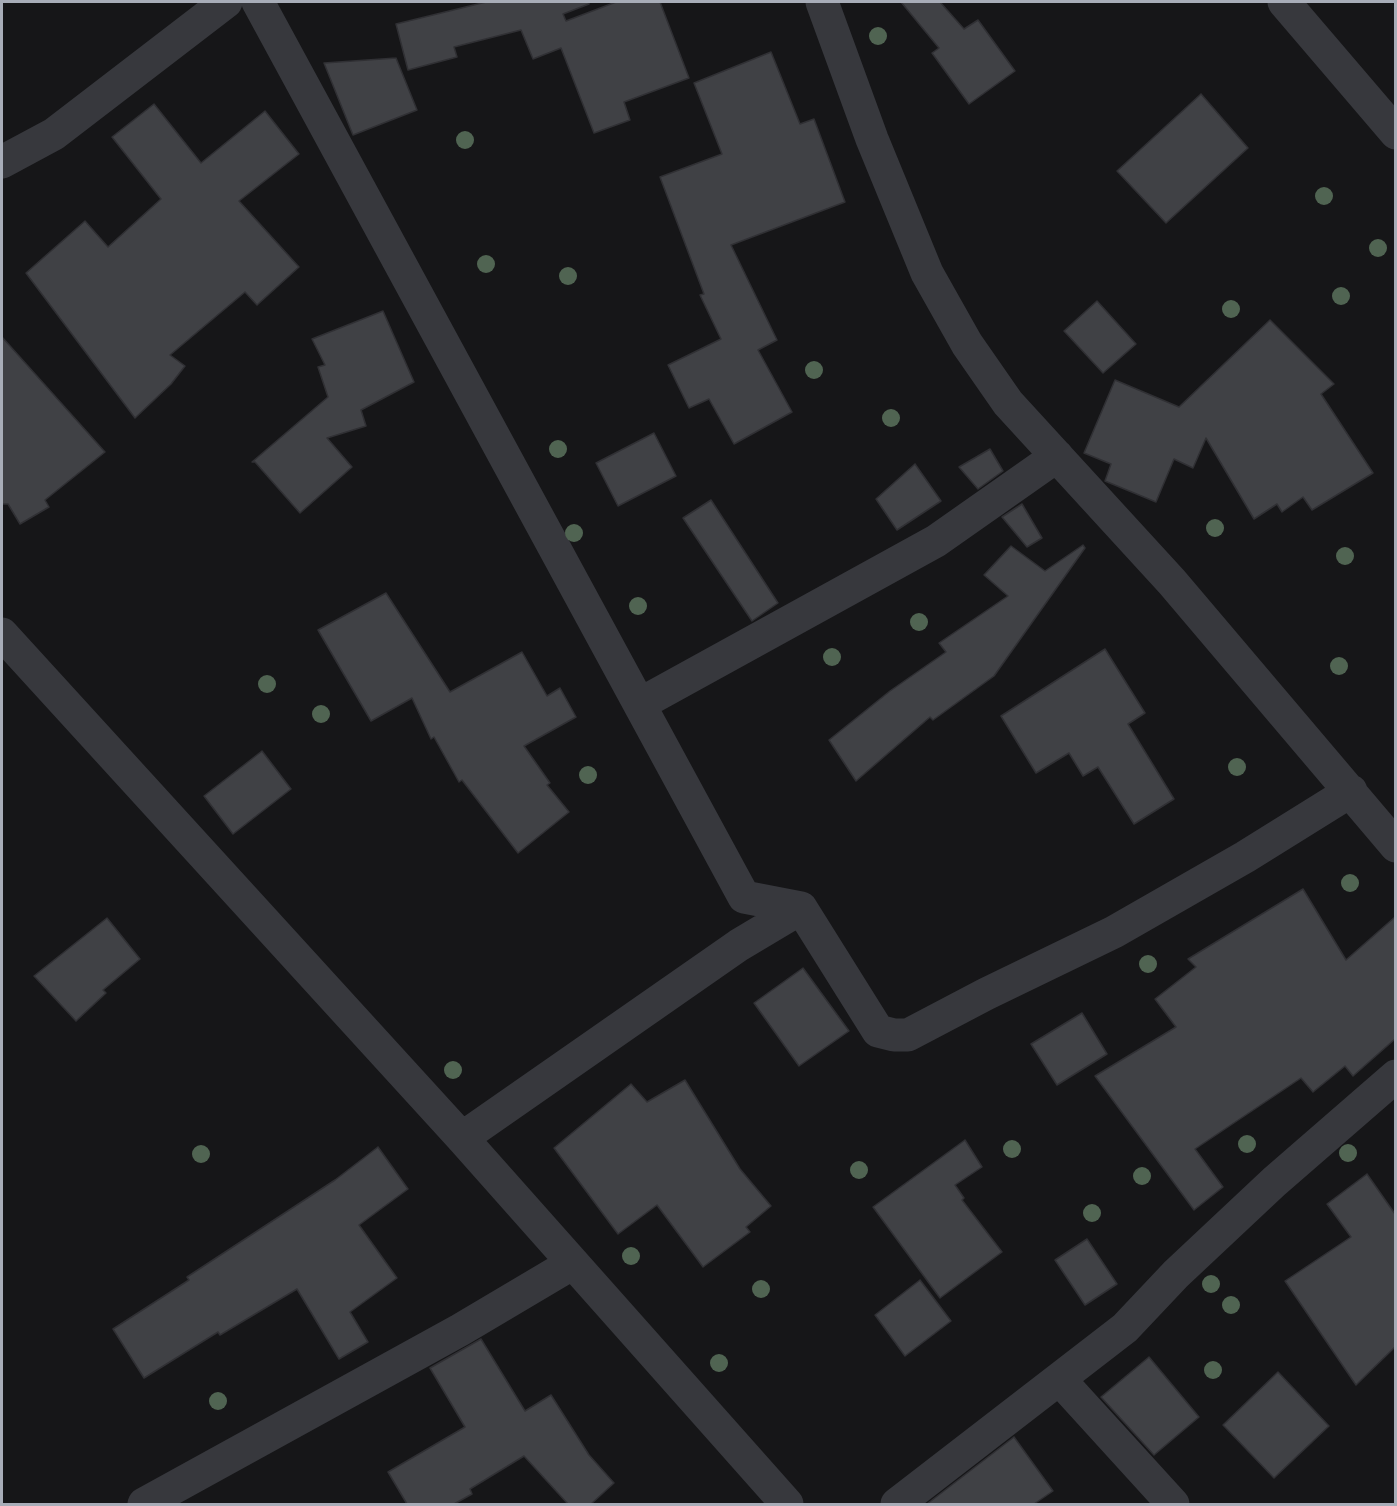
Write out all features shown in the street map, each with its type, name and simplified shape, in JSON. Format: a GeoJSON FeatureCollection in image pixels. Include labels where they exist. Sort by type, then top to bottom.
{"type":"FeatureCollection","features":[{"type":"Feature","properties":{"kind":"street"},"geometry":{"type":"LineString","coordinates":[[2,162],[54,134],[226,2]]}},
{"type":"Feature","properties":{"kind":"street"},"geometry":{"type":"LineString","coordinates":[[258,2],[744,897],[801,908],[878,1031],[894,1035],[908,1035],[1114,932],[1245,857],[1351,791]]}},
{"type":"Feature","properties":{"kind":"street"},"geometry":{"type":"LineString","coordinates":[[822,2],[872,139],[927,273],[968,344],[1008,403],[1172,582],[1351,791],[1395,846]]}},
{"type":"Feature","properties":{"kind":"street"},"geometry":{"type":"LineString","coordinates":[[1284,2],[1395,133]]}},
{"type":"Feature","properties":{"kind":"street"},"geometry":{"type":"LineString","coordinates":[[640,704],[846,588],[936,541],[1057,456]]}},
{"type":"Feature","properties":{"kind":"street"},"geometry":{"type":"LineString","coordinates":[[2,634],[462,1138],[787,1504]]}},
{"type":"Feature","properties":{"kind":"street"},"geometry":{"type":"LineString","coordinates":[[462,1138],[739,945],[801,908]]}},
{"type":"Feature","properties":{"kind":"street"},"geometry":{"type":"LineString","coordinates":[[897,1504],[1125,1328],[1176,1274],[1274,1182],[1395,1076]]}},
{"type":"Feature","properties":{"kind":"street"},"geometry":{"type":"LineString","coordinates":[[144,1504],[460,1330],[573,1263]]}},
{"type":"Feature","properties":{"kind":"street"},"geometry":{"type":"LineString","coordinates":[[1060,1380],[1173,1504]]}},
{"type":"Feature","properties":{"kind":"building"},"geometry":{"type":"Polygon","coordinates":[[[486,2],[589,2],[589,4],[563,14],[566,21],[616,2],[660,2],[689,78],[624,102],[630,120],[594,133],[561,48],[533,59],[521,30],[454,47],[457,57],[408,70],[396,24],[486,2]]]}},
{"type":"Feature","properties":{"kind":"building"},"geometry":{"type":"Polygon","coordinates":[[[901,2],[940,2],[964,29],[978,20],[1015,71],[969,104],[932,53],[939,48],[901,2]]]}},
{"type":"Feature","properties":{"kind":"building"},"geometry":{"type":"Polygon","coordinates":[[[771,52],[800,124],[814,119],[845,202],[731,245],[777,340],[758,350],[792,412],[734,444],[709,399],[689,408],[668,365],[721,339],[700,295],[704,294],[660,177],[722,154],[694,83],[771,52]]]}},
{"type":"Feature","properties":{"kind":"building"},"geometry":{"type":"Polygon","coordinates":[[[396,58],[417,110],[353,135],[324,63],[396,58]]]}},
{"type":"Feature","properties":{"kind":"building"},"geometry":{"type":"Polygon","coordinates":[[[1201,94],[1248,148],[1166,223],[1117,171],[1201,94]]]}},
{"type":"Feature","properties":{"kind":"building"},"geometry":{"type":"Polygon","coordinates":[[[154,104],[201,163],[265,111],[299,154],[239,201],[299,267],[257,305],[245,292],[170,355],[185,366],[171,384],[135,418],[26,273],[85,221],[108,247],[161,199],[112,137],[154,104]]]}},
{"type":"Feature","properties":{"kind":"building"},"geometry":{"type":"Polygon","coordinates":[[[1097,301],[1136,344],[1103,373],[1064,331],[1097,301]]]}},
{"type":"Feature","properties":{"kind":"building"},"geometry":{"type":"Polygon","coordinates":[[[383,311],[414,382],[361,410],[366,426],[327,438],[352,467],[300,513],[255,462],[252,462],[328,397],[318,367],[325,365],[312,339],[383,311]]]}},
{"type":"Feature","properties":{"kind":"building"},"geometry":{"type":"Polygon","coordinates":[[[1270,320],[1334,384],[1321,394],[1373,473],[1312,510],[1303,497],[1282,512],[1277,504],[1254,519],[1206,438],[1193,468],[1174,459],[1156,502],[1105,481],[1111,464],[1084,453],[1115,380],[1179,407],[1270,320]]]}},
{"type":"Feature","properties":{"kind":"building"},"geometry":{"type":"Polygon","coordinates":[[[2,337],[105,452],[45,500],[49,507],[20,524],[8,504],[2,504],[2,337]]]}},
{"type":"Feature","properties":{"kind":"building"},"geometry":{"type":"Polygon","coordinates":[[[654,433],[676,476],[618,506],[596,463],[654,433]]]}},
{"type":"Feature","properties":{"kind":"building"},"geometry":{"type":"Polygon","coordinates":[[[990,449],[1003,471],[978,489],[959,467],[990,449]]]}},
{"type":"Feature","properties":{"kind":"building"},"geometry":{"type":"Polygon","coordinates":[[[915,464],[941,501],[897,530],[876,499],[915,464]]]}},
{"type":"Feature","properties":{"kind":"building"},"geometry":{"type":"Polygon","coordinates":[[[711,500],[778,603],[752,621],[683,518],[711,500]]]}},
{"type":"Feature","properties":{"kind":"building"},"geometry":{"type":"Polygon","coordinates":[[[1022,504],[1042,538],[1027,547],[1002,517],[1022,504]]]}},
{"type":"Feature","properties":{"kind":"building"},"geometry":{"type":"Polygon","coordinates":[[[1083,545],[1085,548],[994,676],[933,720],[930,717],[856,781],[829,740],[890,691],[946,652],[939,643],[1008,596],[984,575],[1011,546],[1045,571],[1083,545]]]}},
{"type":"Feature","properties":{"kind":"building"},"geometry":{"type":"Polygon","coordinates":[[[386,593],[450,692],[522,652],[547,696],[560,688],[576,717],[524,746],[550,783],[547,785],[569,812],[518,853],[462,780],[459,782],[434,737],[431,739],[412,698],[371,721],[318,630],[386,593]]]}},
{"type":"Feature","properties":{"kind":"building"},"geometry":{"type":"Polygon","coordinates":[[[1105,649],[1145,713],[1128,724],[1174,799],[1134,824],[1098,767],[1083,776],[1069,753],[1036,773],[1001,716],[1105,649]]]}},
{"type":"Feature","properties":{"kind":"building"},"geometry":{"type":"Polygon","coordinates":[[[262,751],[291,789],[233,834],[204,796],[262,751]]]}},
{"type":"Feature","properties":{"kind":"building"},"geometry":{"type":"Polygon","coordinates":[[[1303,889],[1346,960],[1395,917],[1395,1039],[1353,1076],[1345,1066],[1313,1092],[1301,1078],[1195,1149],[1223,1187],[1194,1210],[1095,1076],[1176,1027],[1155,999],[1196,967],[1188,959],[1303,889]]]}},
{"type":"Feature","properties":{"kind":"building"},"geometry":{"type":"Polygon","coordinates":[[[107,918],[140,959],[103,990],[106,993],[76,1021],[34,976],[107,918]]]}},
{"type":"Feature","properties":{"kind":"building"},"geometry":{"type":"Polygon","coordinates":[[[803,968],[849,1031],[799,1066],[754,1003],[803,968]]]}},
{"type":"Feature","properties":{"kind":"building"},"geometry":{"type":"Polygon","coordinates":[[[1082,1013],[1107,1054],[1057,1085],[1031,1044],[1082,1013]]]}},
{"type":"Feature","properties":{"kind":"building"},"geometry":{"type":"Polygon","coordinates":[[[685,1080],[740,1169],[771,1206],[746,1227],[750,1232],[703,1267],[657,1205],[618,1234],[554,1148],[631,1084],[647,1102],[685,1080]]]}},
{"type":"Feature","properties":{"kind":"building"},"geometry":{"type":"Polygon","coordinates":[[[965,1140],[982,1167],[955,1185],[964,1198],[962,1200],[1002,1252],[940,1298],[873,1207],[965,1140]]]}},
{"type":"Feature","properties":{"kind":"building"},"geometry":{"type":"Polygon","coordinates":[[[378,1147],[408,1189],[359,1225],[397,1278],[350,1312],[368,1342],[339,1359],[297,1289],[220,1335],[218,1332],[144,1378],[113,1329],[189,1280],[187,1277],[335,1180],[378,1147]]]}},
{"type":"Feature","properties":{"kind":"building"},"geometry":{"type":"Polygon","coordinates":[[[1367,1174],[1395,1214],[1395,1347],[1356,1385],[1285,1281],[1351,1237],[1327,1204],[1367,1174]]]}},
{"type":"Feature","properties":{"kind":"building"},"geometry":{"type":"Polygon","coordinates":[[[1087,1239],[1117,1284],[1085,1305],[1055,1260],[1087,1239]]]}},
{"type":"Feature","properties":{"kind":"building"},"geometry":{"type":"Polygon","coordinates":[[[920,1280],[951,1321],[905,1356],[875,1315],[920,1280]]]}},
{"type":"Feature","properties":{"kind":"building"},"geometry":{"type":"Polygon","coordinates":[[[481,1339],[525,1411],[551,1395],[589,1455],[614,1483],[591,1504],[568,1504],[524,1456],[470,1489],[472,1494],[454,1504],[407,1504],[388,1472],[465,1427],[430,1368],[481,1339]]]}},
{"type":"Feature","properties":{"kind":"building"},"geometry":{"type":"Polygon","coordinates":[[[1149,1357],[1199,1417],[1154,1455],[1101,1397],[1149,1357]]]}},
{"type":"Feature","properties":{"kind":"building"},"geometry":{"type":"Polygon","coordinates":[[[1278,1372],[1329,1426],[1274,1478],[1223,1425],[1278,1372]]]}},
{"type":"Feature","properties":{"kind":"building"},"geometry":{"type":"Polygon","coordinates":[[[1014,1437],[1053,1491],[1034,1504],[927,1504],[1014,1437]]]}}]}
